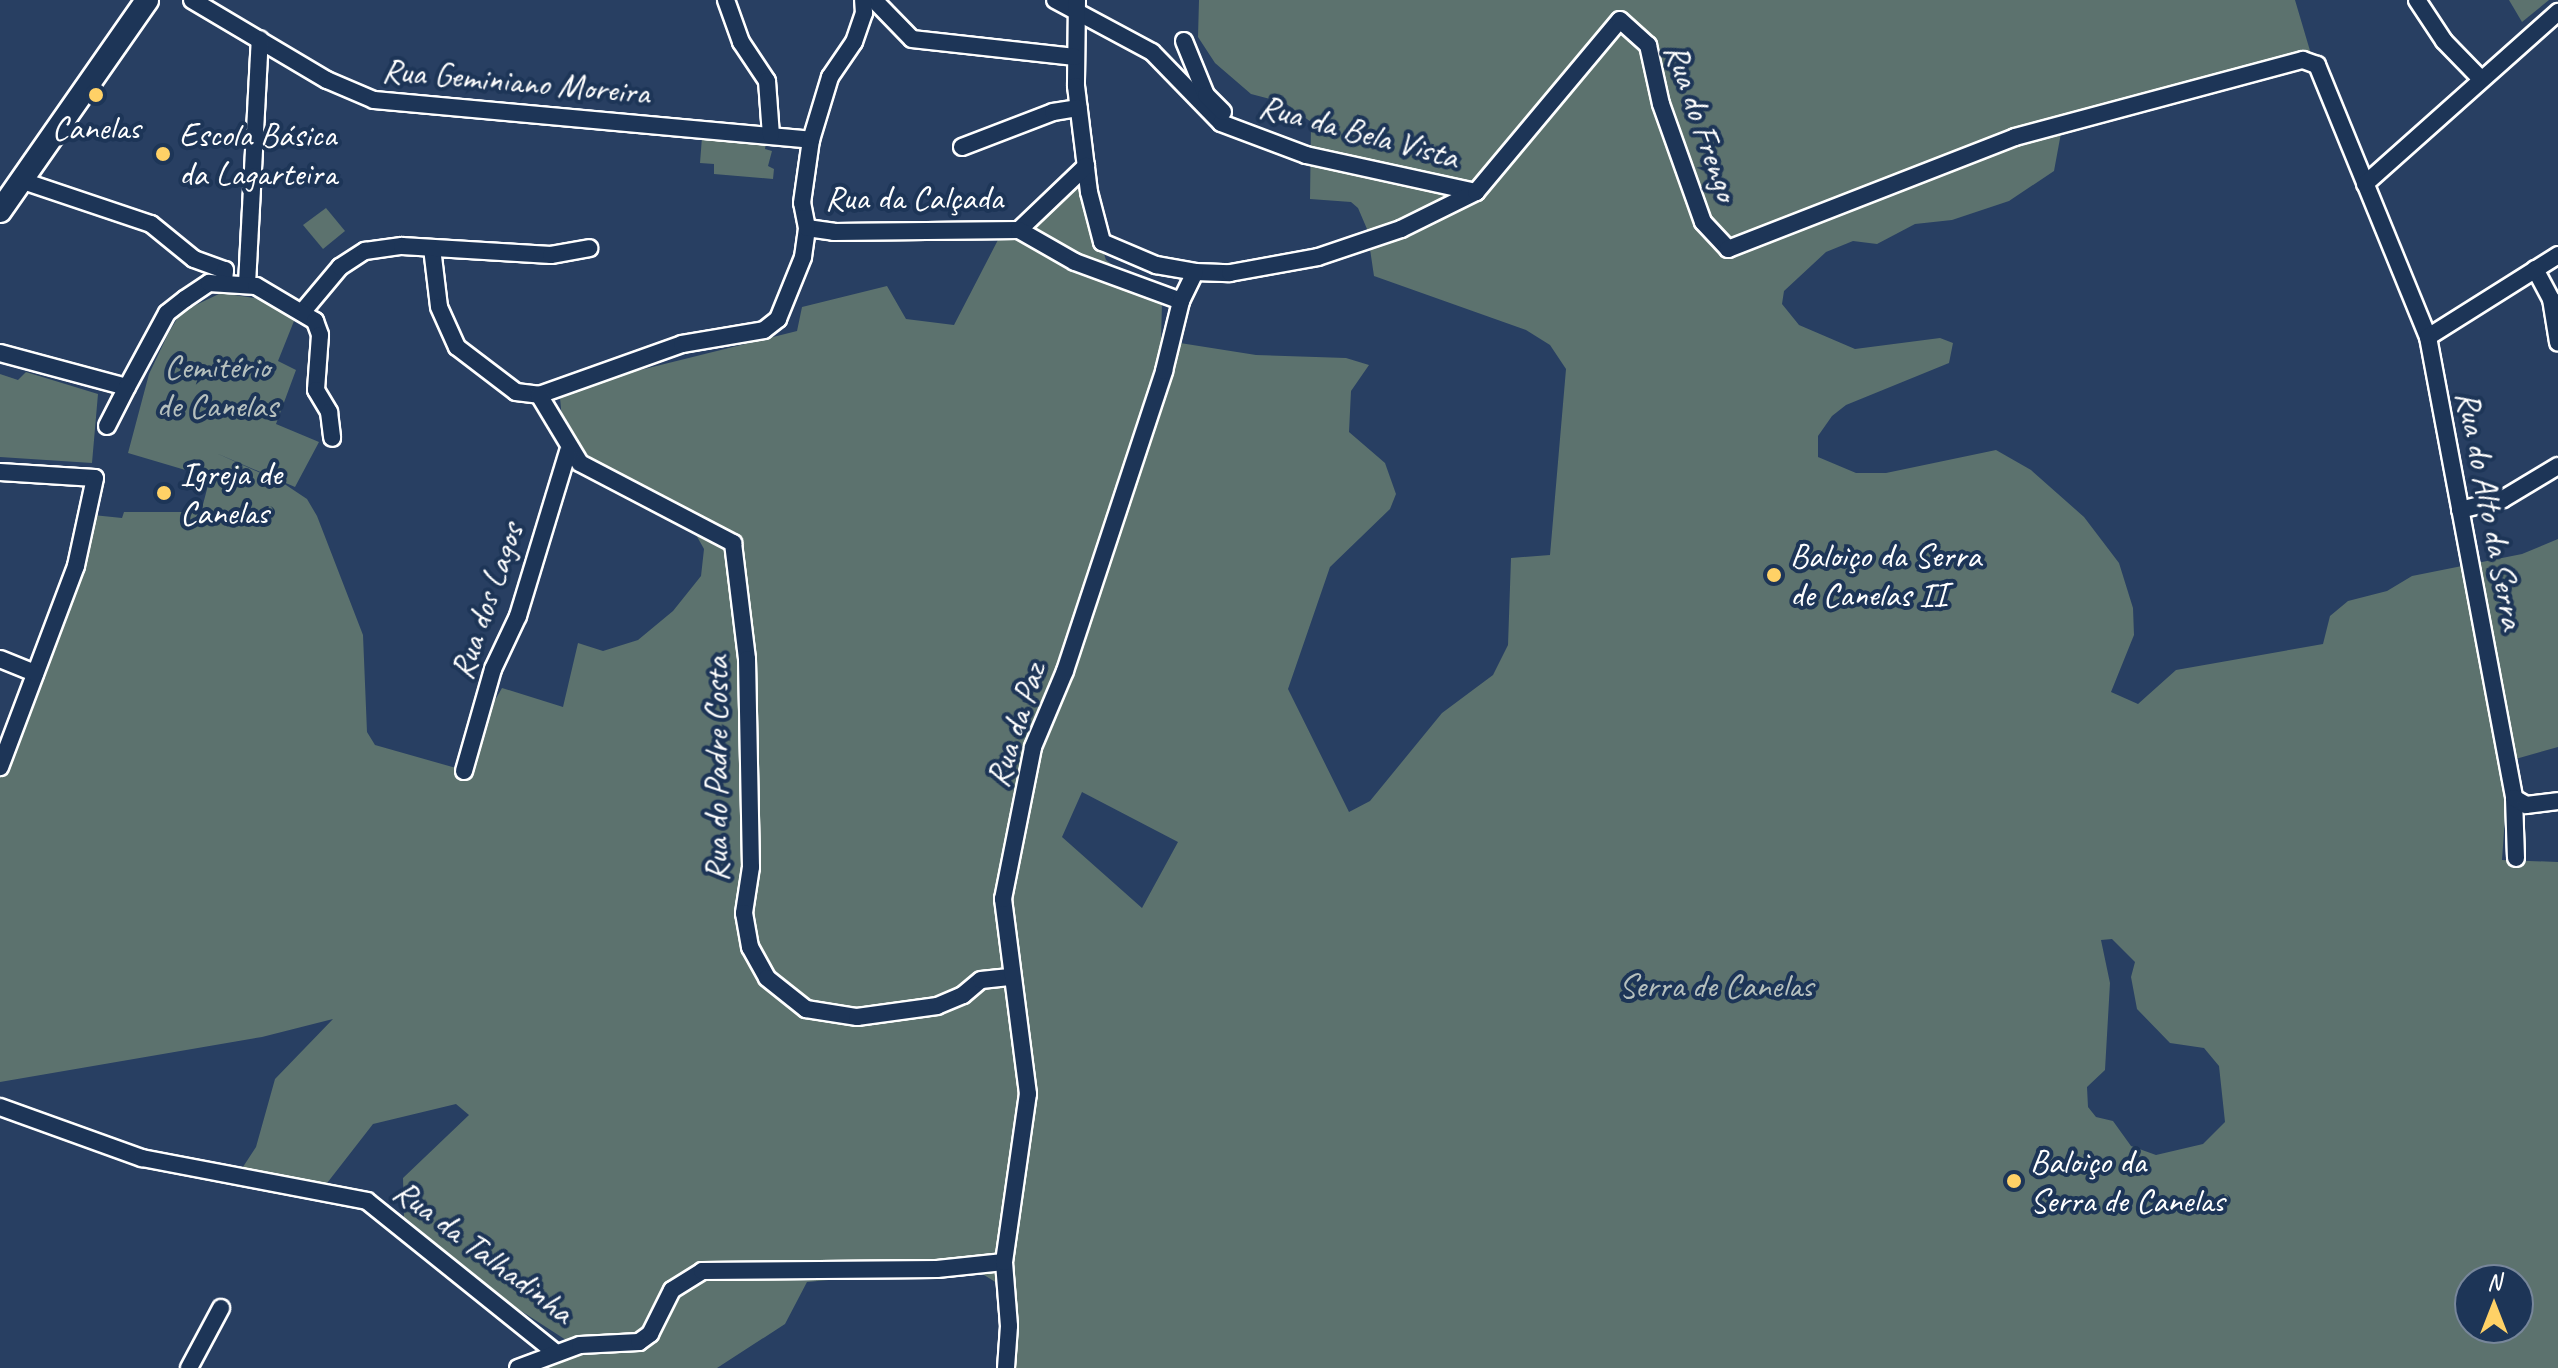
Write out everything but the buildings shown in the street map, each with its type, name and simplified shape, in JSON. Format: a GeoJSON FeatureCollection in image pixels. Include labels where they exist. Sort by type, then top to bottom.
{"type":"FeatureCollection","features":[{"type":"Feature","properties":{"kind":"main road"},"geometry":{"type":"LineString","coordinates":[[2,201],[147,0]]}},
{"type":"Feature","properties":{"kind":"street","name":"Rua Geminiano Moreira"},"geometry":{"type":"LineString","coordinates":[[192,0],[337,85],[390,103],[811,140]]}},
{"type":"Feature","properties":{"kind":"street"},"geometry":{"type":"LineString","coordinates":[[726,0],[741,42],[767,81],[771,135]]}},
{"type":"Feature","properties":{"kind":"street","name":"Rua da Bela Vista"},"geometry":{"type":"LineString","coordinates":[[1055,0],[1077,6],[1152,52],[1221,123],[1306,155],[1476,192]]}},
{"type":"Feature","properties":{"kind":"street"},"geometry":{"type":"LineString","coordinates":[[2417,0],[2444,41],[2481,79]]}},
{"type":"Feature","properties":{"kind":"street"},"geometry":{"type":"LineString","coordinates":[[871,4],[912,39],[1075,57]]}},
{"type":"Feature","properties":{"kind":"street","name":"Rua da Calçada"},"geometry":{"type":"LineString","coordinates":[[871,4],[854,42],[830,77],[811,140],[802,203],[807,228],[834,232],[1019,230],[1086,166]]}},
{"type":"Feature","properties":{"kind":"street","name":"Rua do Frengo"},"geometry":{"type":"LineString","coordinates":[[1077,6],[1075,57],[1079,108],[1086,166],[1102,242],[1156,265],[1195,272],[1230,273],[1318,257],[1401,229],[1476,192],[1620,20],[1648,45],[1661,104],[1703,222],[1728,249],[2015,137],[2303,60],[2317,65],[2365,184]]}},
{"type":"Feature","properties":{"kind":"street"},"geometry":{"type":"LineString","coordinates":[[2365,184],[2558,12]]}},
{"type":"Feature","properties":{"kind":"street"},"geometry":{"type":"LineString","coordinates":[[247,284],[260,39]]}},
{"type":"Feature","properties":{"kind":"street"},"geometry":{"type":"LineString","coordinates":[[1184,41],[1206,95],[1247,134]]}},
{"type":"Feature","properties":{"kind":"street"},"geometry":{"type":"LineString","coordinates":[[962,147],[1053,112],[1079,108]]}},
{"type":"Feature","properties":{"kind":"street"},"geometry":{"type":"LineString","coordinates":[[20,180],[151,224],[194,259],[225,270],[224,282]]}},
{"type":"Feature","properties":{"kind":"street","name":"Rua do Alto da Serra"},"geometry":{"type":"LineString","coordinates":[[2365,184],[2428,337],[2514,798],[2516,858]]}},
{"type":"Feature","properties":{"kind":"street"},"geometry":{"type":"LineString","coordinates":[[432,248],[439,307],[457,347],[516,392],[539,395],[669,348],[764,330],[778,319],[792,293],[807,228]]}},
{"type":"Feature","properties":{"kind":"street"},"geometry":{"type":"LineString","coordinates":[[1019,230],[1075,262],[1181,301]]}},
{"type":"Feature","properties":{"kind":"street"},"geometry":{"type":"LineString","coordinates":[[304,310],[351,257],[385,247],[551,255],[589,248]]}},
{"type":"Feature","properties":{"kind":"street"},"geometry":{"type":"LineString","coordinates":[[2428,337],[2558,255]]}},
{"type":"Feature","properties":{"kind":"street"},"geometry":{"type":"LineString","coordinates":[[2535,269],[2551,299],[2558,342]]}},
{"type":"Feature","properties":{"kind":"street","name":"Rua da Paz"},"geometry":{"type":"LineString","coordinates":[[1006,1368],[1004,1262],[1028,1094],[1003,899],[1033,747],[1065,671],[1164,371],[1181,301],[1195,272]]}},
{"type":"Feature","properties":{"kind":"street"},"geometry":{"type":"LineString","coordinates":[[107,426],[167,313],[209,283],[224,282],[247,284],[304,310],[320,335],[316,390],[329,412],[332,438]]}},
{"type":"Feature","properties":{"kind":"street"},"geometry":{"type":"LineString","coordinates":[[0,353],[127,387]]}},
{"type":"Feature","properties":{"kind":"street","name":"Rua do Padre Costa"},"geometry":{"type":"LineString","coordinates":[[539,395],[568,451],[580,463],[733,543],[747,659],[751,867],[744,913],[750,947],[767,978],[806,1009],[857,1017],[937,1006],[963,995],[981,980],[1012,977]]}},
{"type":"Feature","properties":{"kind":"street","name":"Rua dos Lagos"},"geometry":{"type":"LineString","coordinates":[[464,771],[493,669],[518,616],[568,451]]}},
{"type":"Feature","properties":{"kind":"street"},"geometry":{"type":"LineString","coordinates":[[2460,510],[2503,499],[2558,466]]}},
{"type":"Feature","properties":{"kind":"street"},"geometry":{"type":"LineString","coordinates":[[0,472],[95,478],[76,566],[0,767]]}},
{"type":"Feature","properties":{"kind":"street"},"geometry":{"type":"LineString","coordinates":[[0,659],[35,673]]}},
{"type":"Feature","properties":{"kind":"street"},"geometry":{"type":"LineString","coordinates":[[2514,798],[2526,805],[2558,801]]}},
{"type":"Feature","properties":{"kind":"street","name":"Rua da Talhadinha"},"geometry":{"type":"LineString","coordinates":[[0,1107],[142,1158],[367,1201],[555,1352],[639,1342],[650,1334],[672,1290],[702,1271],[937,1269],[1004,1262]]}},
{"type":"Feature","properties":{"kind":"street"},"geometry":{"type":"LineString","coordinates":[[189,1368],[221,1308]]}},
{"type":"Feature","properties":{"kind":"street"},"geometry":{"type":"LineString","coordinates":[[518,1368],[555,1352]]}},
{"type":"Feature","properties":{"kind":"green space","name":"Serra de Canelas"},"geometry":{"type":"Polygon","coordinates":[[[1199,0],[2295,0],[2316,71],[2304,66],[2061,133],[2054,171],[2009,201],[1952,220],[1915,224],[1877,244],[1853,241],[1826,252],[1784,291],[1782,304],[1799,325],[1855,349],[1940,338],[1953,343],[1949,363],[1846,405],[1832,416],[1818,436],[1818,457],[1856,473],[1886,473],[1996,450],[2031,470],[2084,517],[2119,563],[2133,608],[2134,635],[2111,692],[2138,704],[2176,670],[2323,644],[2330,616],[2348,601],[2387,591],[2412,576],[2522,554],[2558,539],[2558,747],[2498,764],[2506,803],[2502,860],[2558,862],[2558,1368],[1006,1368],[1005,1288],[971,1267],[807,1282],[785,1324],[717,1368],[545,1368],[566,1340],[515,1307],[404,1217],[403,1178],[469,1115],[456,1104],[373,1124],[324,1187],[239,1173],[256,1147],[275,1079],[333,1019],[262,1037],[0,1082],[0,777],[93,515],[122,518],[124,512],[201,512],[212,470],[209,477],[128,453],[149,374],[168,334],[181,312],[221,293],[268,300],[294,321],[278,361],[296,370],[276,424],[319,442],[295,487],[216,453],[283,483],[307,499],[317,516],[363,635],[367,732],[375,745],[456,768],[502,688],[563,707],[578,643],[603,651],[638,640],[673,611],[701,576],[704,549],[695,533],[607,475],[573,439],[562,419],[560,398],[580,385],[797,331],[802,307],[887,286],[906,319],[954,325],[1000,236],[1052,194],[1082,185],[1106,260],[1162,303],[1161,340],[1256,355],[1346,358],[1369,365],[1351,391],[1349,432],[1385,463],[1396,494],[1390,509],[1330,567],[1288,689],[1349,812],[1370,801],[1442,713],[1493,675],[1508,645],[1511,558],[1550,555],[1566,369],[1550,345],[1526,330],[1374,276],[1367,229],[1358,208],[1351,202],[1310,199],[1311,122],[1285,103],[1251,94],[1215,63],[1198,37],[1199,0]],[[1082,792],[1062,837],[1142,908],[1178,842],[1082,792]],[[2112,939],[2101,940],[2110,983],[2105,1070],[2087,1087],[2088,1107],[2096,1117],[2113,1121],[2131,1146],[2156,1155],[2203,1144],[2225,1122],[2219,1066],[2204,1048],[2170,1043],[2137,1009],[2131,977],[2135,962],[2112,939]]]}},
{"type":"Feature","properties":{"kind":"green space"},"geometry":{"type":"Polygon","coordinates":[[[2509,0],[2549,0],[2522,22],[2509,0]]]}},
{"type":"Feature","properties":{"kind":"green space"},"geometry":{"type":"Polygon","coordinates":[[[702,137],[766,143],[765,149],[772,151],[768,166],[774,169],[773,179],[714,174],[714,164],[700,163],[702,137]]]}},
{"type":"Feature","properties":{"kind":"green space"},"geometry":{"type":"Polygon","coordinates":[[[326,208],[345,231],[323,249],[303,225],[326,208]]]}},
{"type":"Feature","properties":{"kind":"green space"},"geometry":{"type":"Polygon","coordinates":[[[26,372],[98,394],[92,463],[0,457],[0,374],[18,380],[26,372]]]}},
{"type":"Feature","properties":{"kind":"place","name":"Canelas"},"geometry":{"type":"Point","coordinates":[96,95]}},
{"type":"Feature","properties":{"kind":"place","name":"Escola Básica da Lagarteira"},"geometry":{"type":"Point","coordinates":[163,154]}},
{"type":"Feature","properties":{"kind":"place","name":"Igreja de Canelas"},"geometry":{"type":"Point","coordinates":[164,493]}},
{"type":"Feature","properties":{"kind":"place","name":"Baloiço da Serra de Canelas II"},"geometry":{"type":"Point","coordinates":[1774,575]}},
{"type":"Feature","properties":{"kind":"place","name":"Baloiço da Serra de Canelas"},"geometry":{"type":"Point","coordinates":[2014,1181]}},
{"type":"Feature","properties":{"kind":"park label","name":"Cemitério de Canelas"},"geometry":{"type":"Point","coordinates":[217,386]}}]}
